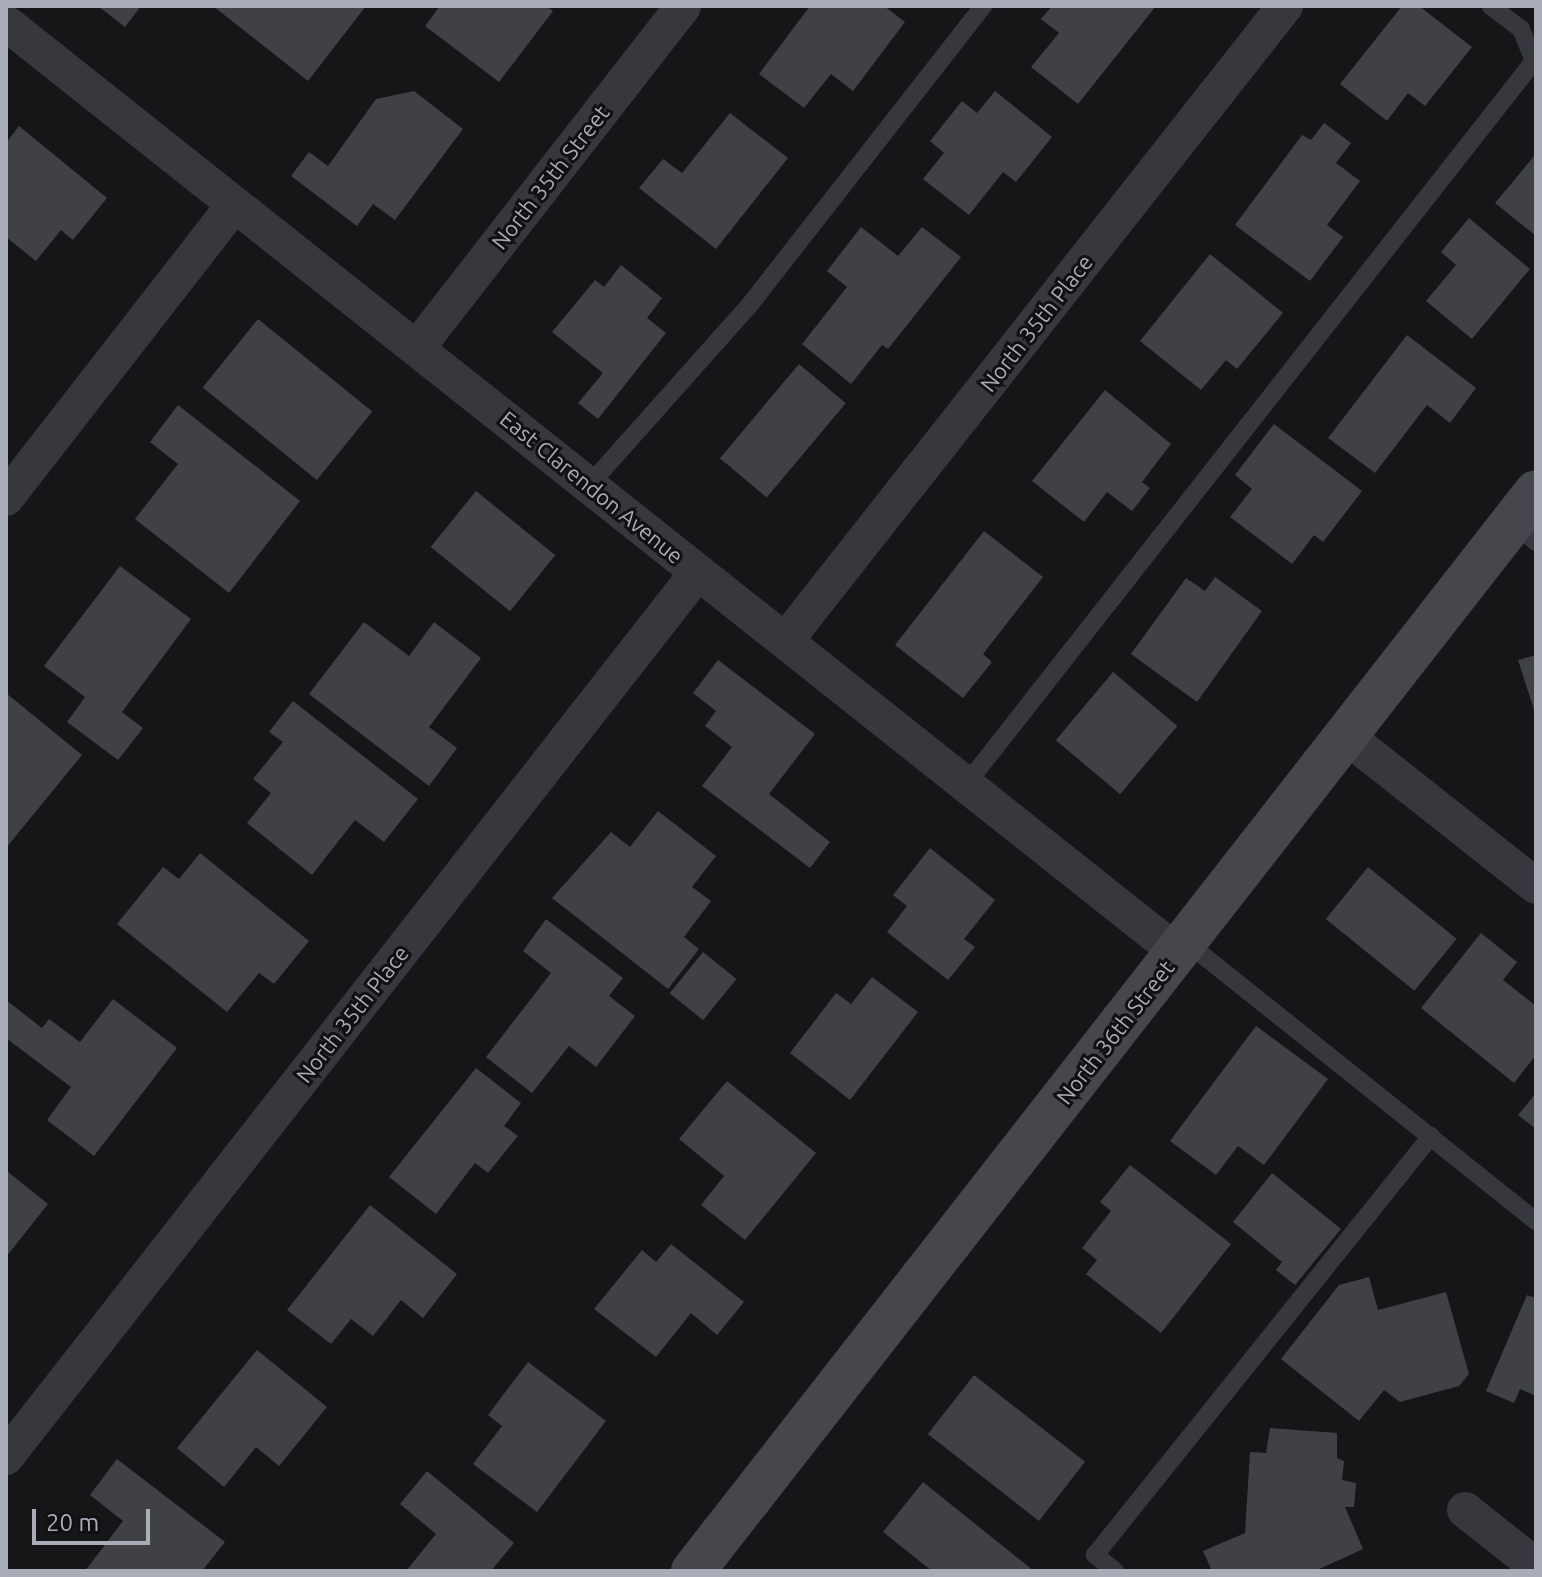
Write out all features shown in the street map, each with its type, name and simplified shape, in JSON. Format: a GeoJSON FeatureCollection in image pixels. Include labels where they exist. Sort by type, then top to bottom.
{"type":"FeatureCollection","features":[{"type":"Feature","properties":{"kind":"main road","name":"North 36th Street"},"geometry":{"type":"LineString","coordinates":[[693,1571],[1346,736],[1528,519]]}},
{"type":"Feature","properties":{"kind":"street","name":"North 35th Street"},"geometry":{"type":"LineString","coordinates":[[417,348],[683,6]]}},
{"type":"Feature","properties":{"kind":"street","name":"North 35th Place"},"geometry":{"type":"LineString","coordinates":[[786,640],[1285,6]]}},
{"type":"Feature","properties":{"kind":"street","name":"East Clarendon Avenue"},"geometry":{"type":"LineString","coordinates":[[6,23],[233,206],[591,483],[698,572],[1181,946]]}},
{"type":"Feature","properties":{"kind":"street"},"geometry":{"type":"LineString","coordinates":[[6,498],[233,206]]}},
{"type":"Feature","properties":{"kind":"street","name":"North 35th Place"},"geometry":{"type":"LineString","coordinates":[[6,1457],[698,572]]}},
{"type":"Feature","properties":{"kind":"street"},"geometry":{"type":"LineString","coordinates":[[1346,736],[1536,886]]}},
{"type":"Feature","properties":{"kind":"street"},"geometry":{"type":"LineString","coordinates":[[1465,1510],[1536,1566]]}},
{"type":"Feature","properties":{"kind":"lane"},"geometry":{"type":"LineString","coordinates":[[591,483],[748,307],[983,6]]}},
{"type":"Feature","properties":{"kind":"lane"},"geometry":{"type":"LineString","coordinates":[[968,782],[1534,61],[1521,29],[1491,6]]}},
{"type":"Feature","properties":{"kind":"lane"},"geometry":{"type":"LineString","coordinates":[[1181,946],[1431,1136],[1536,1221]]}},
{"type":"Feature","properties":{"kind":"lane"},"geometry":{"type":"LineString","coordinates":[[1115,1571],[1095,1555],[1431,1136]]}},
{"type":"Feature","properties":{"kind":"building"},"geometry":{"type":"Polygon","coordinates":[[[98,6],[141,6],[125,27],[98,6]]]}},
{"type":"Feature","properties":{"kind":"building"},"geometry":{"type":"Polygon","coordinates":[[[213,6],[366,6],[308,81],[213,6]]]}},
{"type":"Feature","properties":{"kind":"building"},"geometry":{"type":"Polygon","coordinates":[[[440,6],[546,6],[553,11],[499,82],[425,26],[440,6]]]}},
{"type":"Feature","properties":{"kind":"building"},"geometry":{"type":"Polygon","coordinates":[[[810,6],[884,6],[905,22],[853,91],[831,74],[804,108],[759,74],[810,6]]]}},
{"type":"Feature","properties":{"kind":"building"},"geometry":{"type":"Polygon","coordinates":[[[1052,6],[1156,6],[1078,104],[1031,67],[1059,33],[1041,19],[1052,6]]]}},
{"type":"Feature","properties":{"kind":"building"},"geometry":{"type":"Polygon","coordinates":[[[1402,6],[1419,6],[1472,47],[1425,106],[1408,93],[1387,121],[1340,84],[1402,6]]]}},
{"type":"Feature","properties":{"kind":"building"},"geometry":{"type":"Polygon","coordinates":[[[414,91],[463,129],[395,220],[373,204],[357,226],[291,176],[309,152],[328,166],[376,99],[414,91]]]}},
{"type":"Feature","properties":{"kind":"building"},"geometry":{"type":"Polygon","coordinates":[[[995,91],[1052,137],[1016,182],[1003,172],[969,215],[923,179],[944,153],[930,141],[962,101],[977,113],[995,91]]]}},
{"type":"Feature","properties":{"kind":"building"},"geometry":{"type":"Polygon","coordinates":[[[730,113],[788,158],[716,249],[639,188],[663,159],[682,173],[730,113]]]}},
{"type":"Feature","properties":{"kind":"building"},"geometry":{"type":"Polygon","coordinates":[[[1324,123],[1351,143],[1336,163],[1360,181],[1327,225],[1343,237],[1310,281],[1235,225],[1302,135],[1311,140],[1324,123]]]}},
{"type":"Feature","properties":{"kind":"building"},"geometry":{"type":"Polygon","coordinates":[[[19,126],[107,198],[73,240],[61,230],[36,261],[6,237],[6,143],[19,126]]]}},
{"type":"Feature","properties":{"kind":"building"},"geometry":{"type":"Polygon","coordinates":[[[1536,154],[1536,236],[1495,203],[1536,154]]]}},
{"type":"Feature","properties":{"kind":"building"},"geometry":{"type":"Polygon","coordinates":[[[1469,218],[1530,269],[1472,339],[1426,301],[1456,265],[1441,252],[1469,218]]]}},
{"type":"Feature","properties":{"kind":"building"},"geometry":{"type":"Polygon","coordinates":[[[861,227],[898,256],[922,227],[961,257],[888,349],[882,345],[851,384],[802,344],[847,287],[827,271],[861,227]]]}},
{"type":"Feature","properties":{"kind":"building"},"geometry":{"type":"Polygon","coordinates":[[[1210,254],[1283,313],[1237,369],[1226,360],[1201,390],[1140,341],[1210,254]]]}},
{"type":"Feature","properties":{"kind":"building"},"geometry":{"type":"Polygon","coordinates":[[[621,265],[662,298],[647,318],[666,333],[598,419],[578,403],[603,373],[552,332],[595,280],[604,287],[621,265]]]}},
{"type":"Feature","properties":{"kind":"building"},"geometry":{"type":"Polygon","coordinates":[[[258,319],[372,412],[317,480],[203,387],[258,319]]]}},
{"type":"Feature","properties":{"kind":"building"},"geometry":{"type":"Polygon","coordinates":[[[1407,335],[1476,388],[1450,423],[1427,405],[1375,473],[1328,438],[1407,335]]]}},
{"type":"Feature","properties":{"kind":"building"},"geometry":{"type":"Polygon","coordinates":[[[799,364],[846,403],[767,497],[720,458],[799,364]]]}},
{"type":"Feature","properties":{"kind":"building"},"geometry":{"type":"Polygon","coordinates":[[[1105,390],[1171,444],[1142,482],[1150,488],[1132,511],[1107,492],[1084,522],[1032,481],[1105,390]]]}},
{"type":"Feature","properties":{"kind":"building"},"geometry":{"type":"Polygon","coordinates":[[[178,405],[300,501],[229,593],[135,519],[178,464],[150,442],[178,405]]]}},
{"type":"Feature","properties":{"kind":"building"},"geometry":{"type":"Polygon","coordinates":[[[1274,424],[1362,491],[1323,542],[1314,535],[1292,564],[1230,517],[1252,489],[1235,475],[1274,424]]]}},
{"type":"Feature","properties":{"kind":"building"},"geometry":{"type":"Polygon","coordinates":[[[476,491],[555,555],[510,611],[431,547],[476,491]]]}},
{"type":"Feature","properties":{"kind":"building"},"geometry":{"type":"Polygon","coordinates":[[[984,531],[1043,577],[983,654],[992,662],[963,698],[895,645],[984,531]]]}},
{"type":"Feature","properties":{"kind":"building"},"geometry":{"type":"Polygon","coordinates":[[[120,566],[191,619],[122,712],[143,728],[118,760],[67,722],[85,697],[44,666],[120,566]]]}},
{"type":"Feature","properties":{"kind":"building"},"geometry":{"type":"Polygon","coordinates":[[[1215,577],[1262,611],[1197,702],[1131,654],[1186,578],[1205,591],[1215,577]]]}},
{"type":"Feature","properties":{"kind":"building"},"geometry":{"type":"Polygon","coordinates":[[[364,622],[409,656],[434,622],[481,658],[429,727],[457,748],[429,786],[309,694],[364,622]]]}},
{"type":"Feature","properties":{"kind":"building"},"geometry":{"type":"Polygon","coordinates":[[[1536,655],[1536,713],[1535,713],[1518,660],[1536,655]]]}},
{"type":"Feature","properties":{"kind":"building"},"geometry":{"type":"Polygon","coordinates":[[[718,660],[815,734],[769,794],[830,842],[810,868],[702,786],[732,747],[705,726],[716,711],[693,693],[718,660]]]}},
{"type":"Feature","properties":{"kind":"building"},"geometry":{"type":"Polygon","coordinates":[[[1113,672],[1177,726],[1120,794],[1056,740],[1113,672]]]}},
{"type":"Feature","properties":{"kind":"building"},"geometry":{"type":"Polygon","coordinates":[[[6,693],[82,755],[6,848],[6,693]]]}},
{"type":"Feature","properties":{"kind":"building"},"geometry":{"type":"Polygon","coordinates":[[[293,701],[418,799],[384,842],[355,820],[312,875],[247,823],[271,793],[253,779],[283,742],[269,732],[293,701]]]}},
{"type":"Feature","properties":{"kind":"building"},"geometry":{"type":"Polygon","coordinates":[[[658,811],[716,856],[692,887],[711,901],[684,937],[699,949],[668,989],[552,898],[611,832],[630,847],[658,811]]]}},
{"type":"Feature","properties":{"kind":"building"},"geometry":{"type":"Polygon","coordinates":[[[930,848],[995,900],[964,939],[975,947],[948,980],[887,932],[907,906],[893,895],[930,848]]]}},
{"type":"Feature","properties":{"kind":"building"},"geometry":{"type":"Polygon","coordinates":[[[200,853],[309,941],[274,984],[259,973],[227,1012],[117,924],[163,867],[179,879],[200,853]]]}},
{"type":"Feature","properties":{"kind":"building"},"geometry":{"type":"Polygon","coordinates":[[[1368,867],[1457,939],[1414,991],[1326,919],[1368,867]]]}},
{"type":"Feature","properties":{"kind":"building"},"geometry":{"type":"Polygon","coordinates":[[[546,919],[623,978],[609,996],[635,1016],[596,1067],[569,1046],[532,1093],[486,1057],[551,973],[523,951],[546,919]]]}},
{"type":"Feature","properties":{"kind":"building"},"geometry":{"type":"Polygon","coordinates":[[[1481,933],[1517,962],[1503,980],[1536,1006],[1536,1055],[1514,1083],[1421,1008],[1481,933]]]}},
{"type":"Feature","properties":{"kind":"building"},"geometry":{"type":"Polygon","coordinates":[[[703,952],[736,979],[703,1020],[670,993],[703,952]]]}},
{"type":"Feature","properties":{"kind":"building"},"geometry":{"type":"Polygon","coordinates":[[[872,977],[918,1012],[850,1100],[790,1053],[836,993],[851,1004],[872,977]]]}},
{"type":"Feature","properties":{"kind":"building"},"geometry":{"type":"Polygon","coordinates":[[[113,999],[177,1048],[94,1156],[47,1120],[71,1087],[6,1038],[6,1000],[42,1028],[49,1019],[80,1042],[113,999]]]}},
{"type":"Feature","properties":{"kind":"building"},"geometry":{"type":"Polygon","coordinates":[[[1256,1026],[1328,1079],[1264,1165],[1238,1146],[1216,1175],[1170,1141],[1256,1026]]]}},
{"type":"Feature","properties":{"kind":"building"},"geometry":{"type":"Polygon","coordinates":[[[476,1068],[521,1103],[504,1126],[518,1136],[488,1173],[475,1163],[436,1214],[389,1177],[476,1068]]]}},
{"type":"Feature","properties":{"kind":"building"},"geometry":{"type":"Polygon","coordinates":[[[727,1081],[816,1153],[745,1240],[701,1205],[724,1176],[679,1139],[727,1081]]]}},
{"type":"Feature","properties":{"kind":"building"},"geometry":{"type":"Polygon","coordinates":[[[1536,1093],[1536,1129],[1518,1115],[1536,1093]]]}},
{"type":"Feature","properties":{"kind":"building"},"geometry":{"type":"Polygon","coordinates":[[[1130,1165],[1231,1244],[1161,1333],[1086,1274],[1097,1260],[1082,1248],[1111,1211],[1100,1202],[1130,1165]]]}},
{"type":"Feature","properties":{"kind":"building"},"geometry":{"type":"Polygon","coordinates":[[[8,1172],[48,1204],[6,1257],[6,1174],[8,1172]]]}},
{"type":"Feature","properties":{"kind":"building"},"geometry":{"type":"Polygon","coordinates":[[[1272,1173],[1341,1229],[1295,1285],[1276,1270],[1282,1262],[1233,1222],[1272,1173]]]}},
{"type":"Feature","properties":{"kind":"building"},"geometry":{"type":"Polygon","coordinates":[[[370,1205],[457,1274],[423,1318],[401,1300],[373,1336],[351,1319],[331,1344],[287,1310],[370,1205]]]}},
{"type":"Feature","properties":{"kind":"building"},"geometry":{"type":"Polygon","coordinates":[[[671,1244],[744,1302],[717,1335],[691,1313],[656,1357],[594,1309],[642,1250],[656,1262],[671,1244]]]}},
{"type":"Feature","properties":{"kind":"building"},"geometry":{"type":"Polygon","coordinates":[[[1369,1277],[1378,1310],[1446,1292],[1469,1374],[1459,1386],[1400,1402],[1384,1390],[1359,1421],[1281,1359],[1339,1285],[1369,1277]]]}},
{"type":"Feature","properties":{"kind":"building"},"geometry":{"type":"Polygon","coordinates":[[[1527,1295],[1536,1298],[1536,1396],[1520,1389],[1514,1403],[1486,1391],[1527,1295]]]}},
{"type":"Feature","properties":{"kind":"building"},"geometry":{"type":"Polygon","coordinates":[[[257,1350],[327,1407],[279,1466],[256,1447],[224,1487],[177,1448],[257,1350]]]}},
{"type":"Feature","properties":{"kind":"building"},"geometry":{"type":"Polygon","coordinates":[[[528,1362],[606,1421],[537,1512],[473,1464],[502,1426],[488,1415],[528,1362]]]}},
{"type":"Feature","properties":{"kind":"building"},"geometry":{"type":"Polygon","coordinates":[[[974,1375],[1085,1462],[1039,1521],[928,1434],[974,1375]]]}},
{"type":"Feature","properties":{"kind":"building"},"geometry":{"type":"Polygon","coordinates":[[[1270,1428],[1337,1433],[1337,1458],[1344,1461],[1342,1480],[1356,1483],[1354,1507],[1345,1507],[1363,1549],[1315,1571],[1212,1571],[1203,1551],[1245,1533],[1250,1452],[1266,1453],[1270,1428]]]}},
{"type":"Feature","properties":{"kind":"building"},"geometry":{"type":"Polygon","coordinates":[[[117,1459],[225,1542],[202,1571],[85,1571],[123,1521],[90,1495],[117,1459]]]}},
{"type":"Feature","properties":{"kind":"building"},"geometry":{"type":"Polygon","coordinates":[[[427,1471],[514,1543],[491,1571],[406,1571],[436,1534],[400,1504],[427,1471]]]}},
{"type":"Feature","properties":{"kind":"building"},"geometry":{"type":"Polygon","coordinates":[[[923,1482],[1034,1571],[932,1571],[883,1532],[923,1482]]]}}]}
